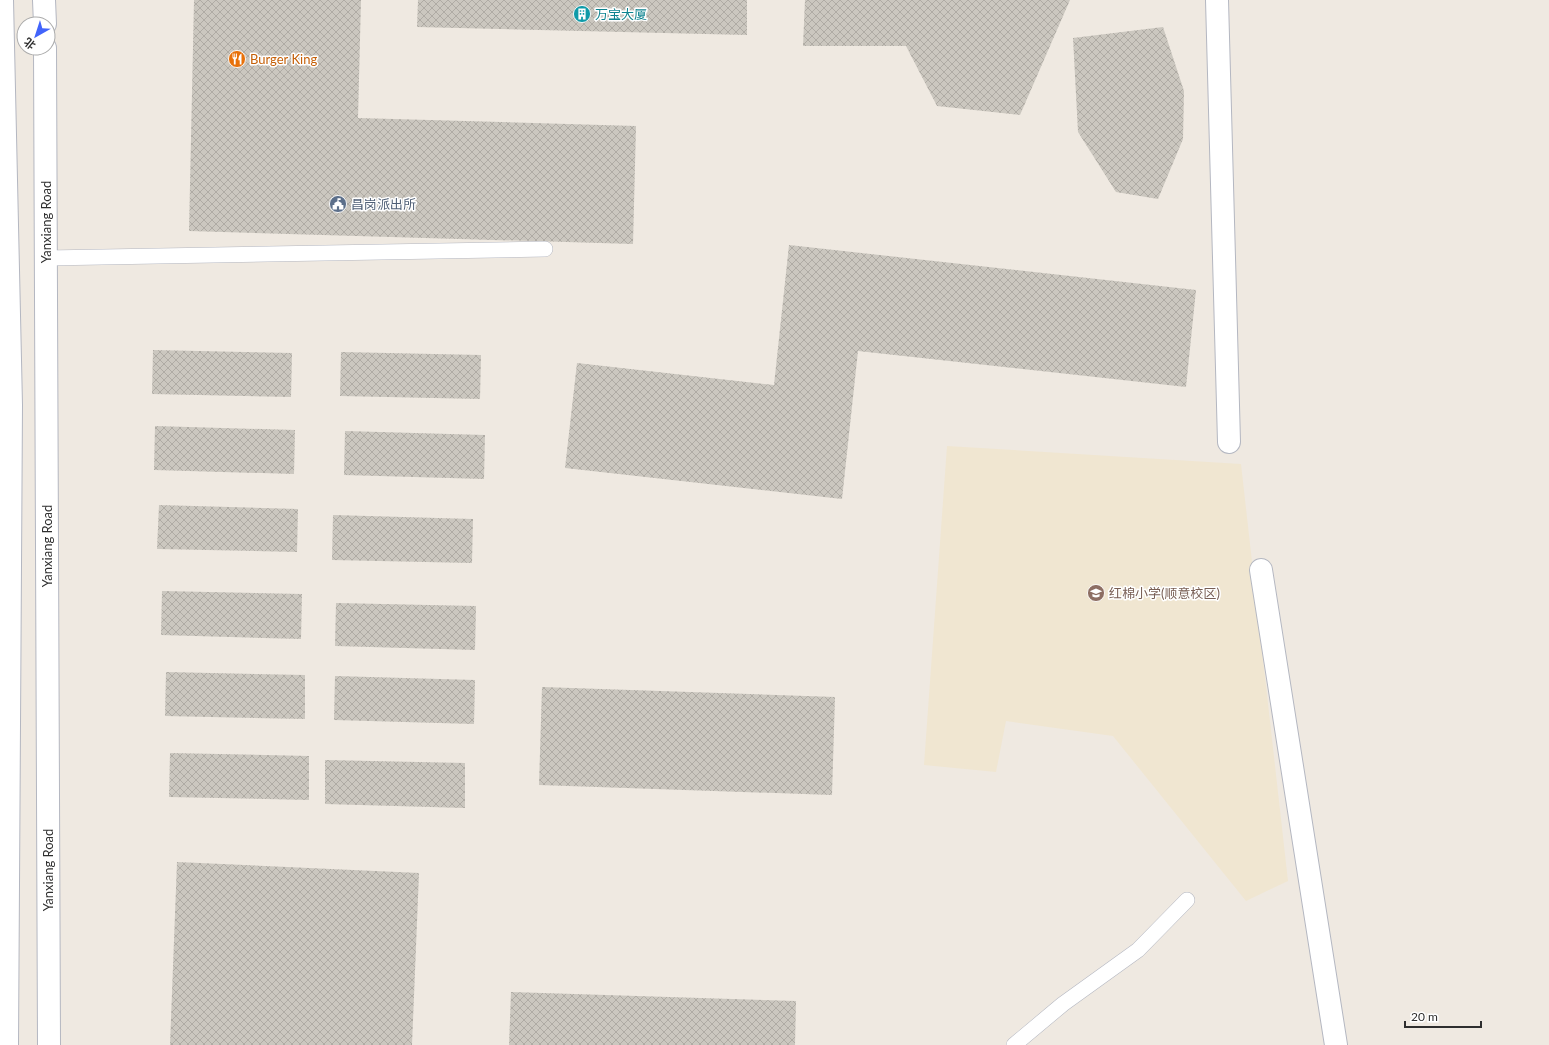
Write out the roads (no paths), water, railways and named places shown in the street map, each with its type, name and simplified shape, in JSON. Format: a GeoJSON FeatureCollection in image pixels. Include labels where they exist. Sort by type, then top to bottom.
{"type":"FeatureCollection","features":[{"type":"Feature","properties":{"kind":"main road"},"geometry":{"type":"LineString","coordinates":[[2,0],[5,405],[3,938],[7,1045]]}},
{"type":"Feature","properties":{"kind":"main road"},"geometry":{"type":"LineString","coordinates":[[44,0],[45,16]]}},
{"type":"Feature","properties":{"kind":"main road"},"geometry":{"type":"LineString","coordinates":[[1217,0],[1229,442]]}},
{"type":"Feature","properties":{"kind":"main road","name":"Yanxiang Road"},"geometry":{"type":"LineString","coordinates":[[45,56],[49,1045]]}},
{"type":"Feature","properties":{"kind":"main road"},"geometry":{"type":"LineString","coordinates":[[1261,570],[1336,1045]]}},
{"type":"Feature","properties":{"kind":"lane"},"geometry":{"type":"LineString","coordinates":[[46,258],[545,248]]}},
{"type":"Feature","properties":{"kind":"lane"},"geometry":{"type":"LineString","coordinates":[[1014,1045],[1063,1004],[1138,950],[1187,900]]}},
{"type":"Feature","properties":{"kind":"place","name":"万宝大厦"},"geometry":{"type":"Point","coordinates":[582,14]}},
{"type":"Feature","properties":{"kind":"place","name":"Burger King"},"geometry":{"type":"Point","coordinates":[237,59]}},
{"type":"Feature","properties":{"kind":"place","name":"昌岗派出所"},"geometry":{"type":"Point","coordinates":[338,204]}},
{"type":"Feature","properties":{"kind":"place","name":"红棉小学(顺意校区)"},"geometry":{"type":"Point","coordinates":[1096,593]}}]}
